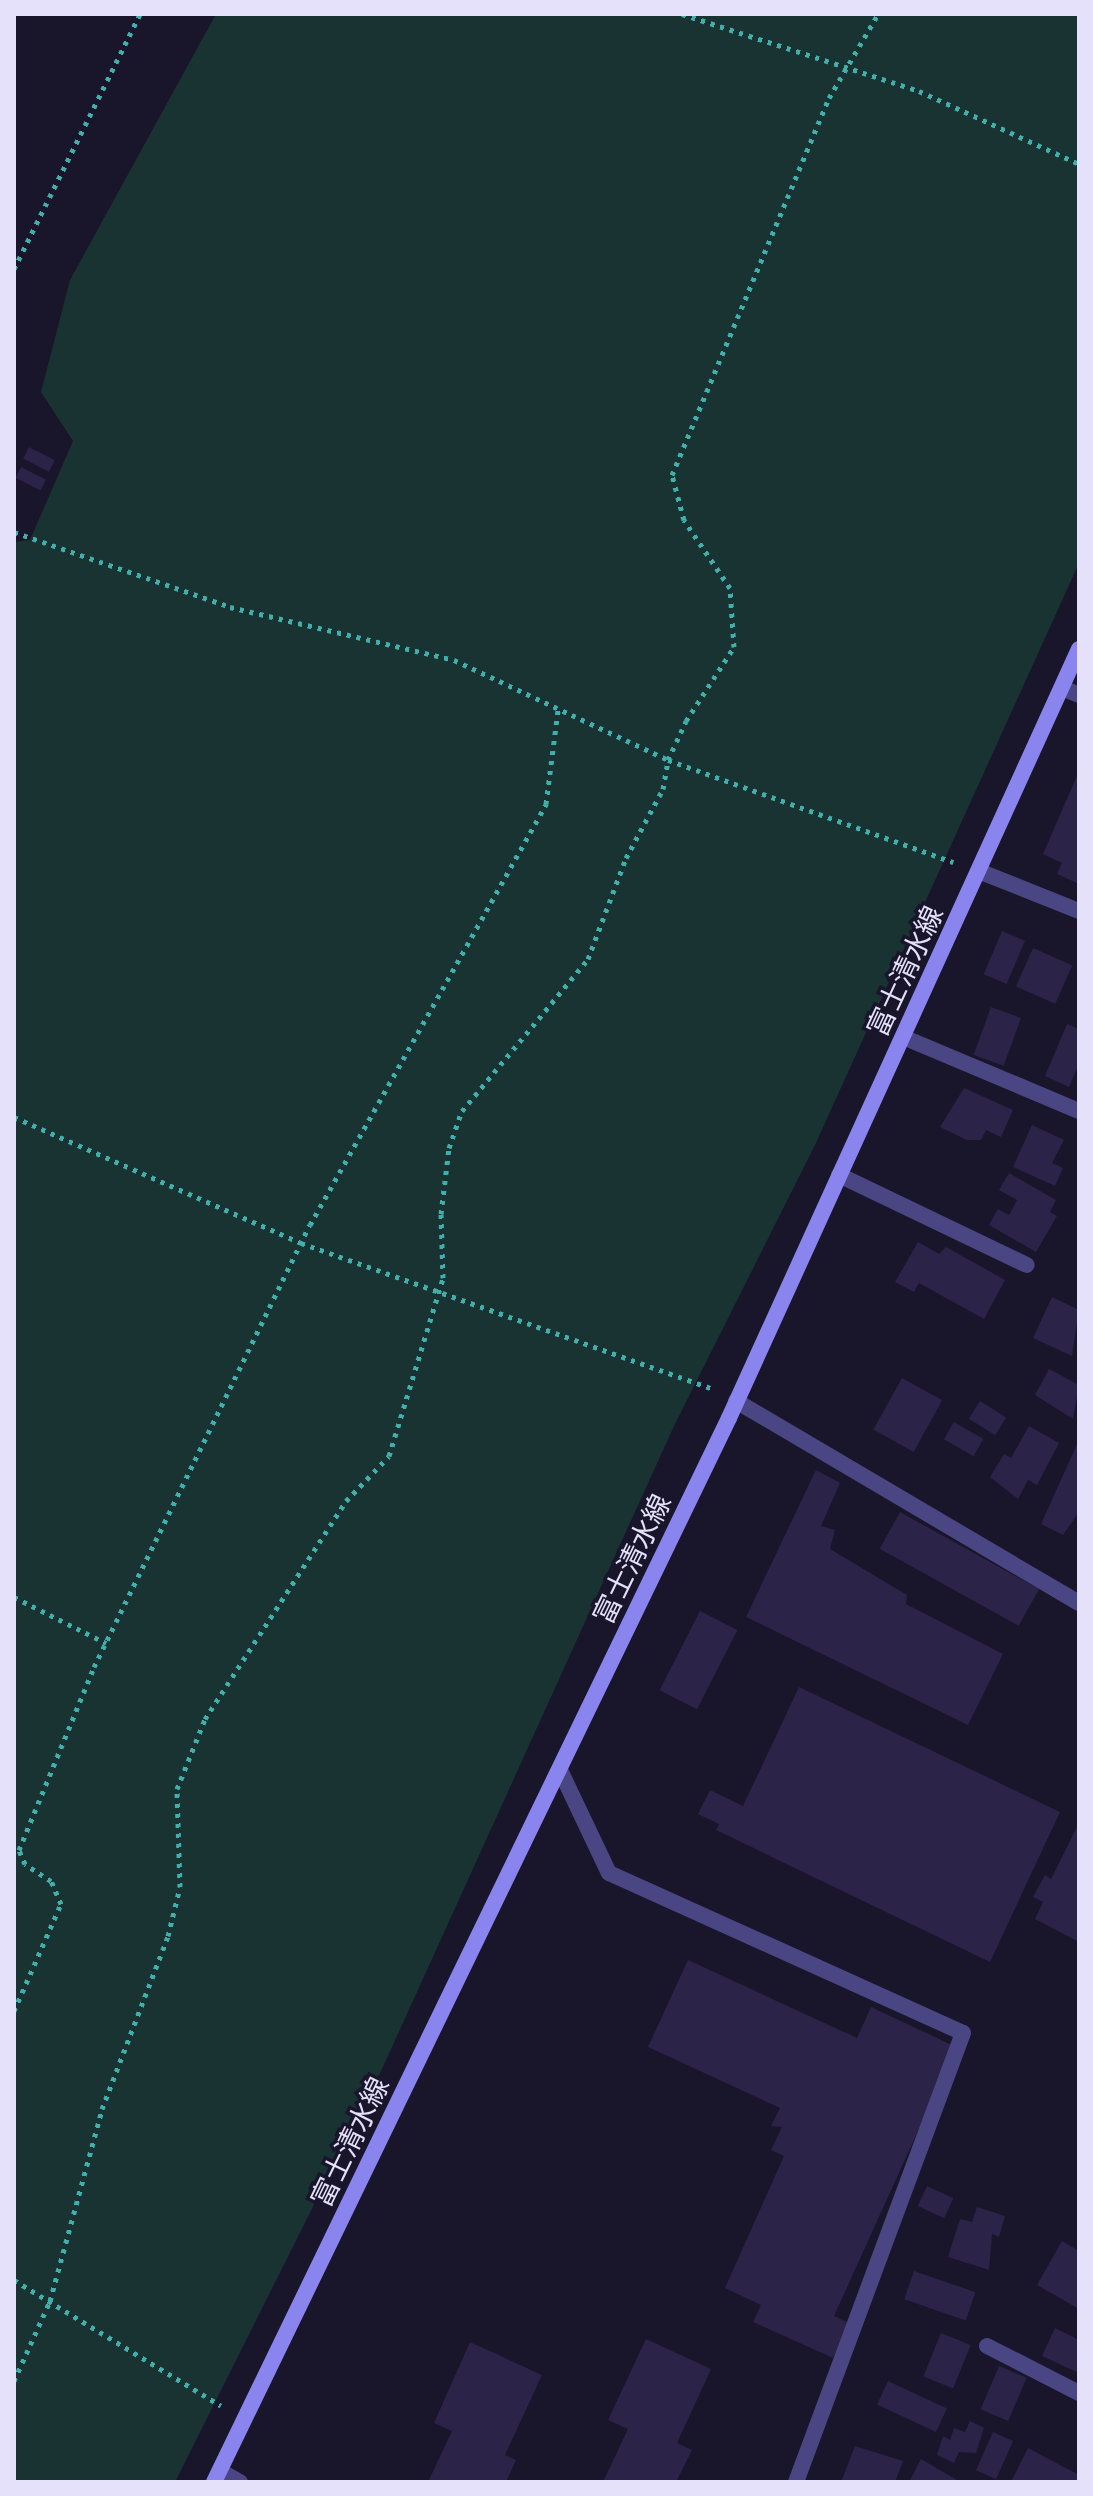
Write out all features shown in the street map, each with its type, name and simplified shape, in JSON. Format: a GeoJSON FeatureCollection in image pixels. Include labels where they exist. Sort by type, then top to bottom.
{"type":"FeatureCollection","features":[{"type":"Feature","properties":{"kind":"main road","name":"富士清水線"},"geometry":{"type":"LineString","coordinates":[[217,2476],[736,1401],[981,872],[1079,649]]}},
{"type":"Feature","properties":{"kind":"street"},"geometry":{"type":"LineString","coordinates":[[1062,688],[1079,695]]}},
{"type":"Feature","properties":{"kind":"street"},"geometry":{"type":"LineString","coordinates":[[981,872],[1079,911]]}},
{"type":"Feature","properties":{"kind":"street"},"geometry":{"type":"LineString","coordinates":[[903,1037],[1079,1111]]}},
{"type":"Feature","properties":{"kind":"street"},"geometry":{"type":"LineString","coordinates":[[839,1175],[1027,1265]]}},
{"type":"Feature","properties":{"kind":"street"},"geometry":{"type":"LineString","coordinates":[[736,1401],[1079,1603]]}},
{"type":"Feature","properties":{"kind":"street"},"geometry":{"type":"LineString","coordinates":[[560,1770],[609,1873],[963,2033],[796,2482]]}},
{"type":"Feature","properties":{"kind":"street"},"geometry":{"type":"LineString","coordinates":[[987,2346],[1079,2393]]}},
{"type":"Feature","properties":{"kind":"street"},"geometry":{"type":"LineString","coordinates":[[217,2476],[240,2482]]}},
{"type":"Feature","properties":{"kind":"path"},"geometry":{"type":"LineString","coordinates":[[14,269],[140,14]]}},
{"type":"Feature","properties":{"kind":"path"},"geometry":{"type":"LineString","coordinates":[[682,14],[919,91],[1079,164]]}},
{"type":"Feature","properties":{"kind":"path"},"geometry":{"type":"LineString","coordinates":[[14,2381],[50,2301],[102,2109],[168,1936],[180,1887],[177,1789],[205,1719],[346,1501],[389,1456],[438,1294],[449,1148],[462,1111],[588,959],[626,858],[663,789],[668,760],[734,647],[730,588],[684,520],[672,475],[829,98],[851,69],[878,14]]}},
{"type":"Feature","properties":{"kind":"path"},"geometry":{"type":"LineString","coordinates":[[14,532],[230,607],[454,660],[668,760],[981,872]]}},
{"type":"Feature","properties":{"kind":"path"},"geometry":{"type":"LineString","coordinates":[[14,2011],[61,1904],[51,1881],[25,1864],[19,1850],[106,1643],[301,1243],[546,804],[558,710]]}},
{"type":"Feature","properties":{"kind":"path"},"geometry":{"type":"LineString","coordinates":[[14,1117],[301,1243],[438,1294],[697,1379],[736,1401]]}},
{"type":"Feature","properties":{"kind":"path"},"geometry":{"type":"LineString","coordinates":[[14,1597],[106,1643]]}},
{"type":"Feature","properties":{"kind":"path"},"geometry":{"type":"LineString","coordinates":[[14,2280],[245,2422]]}},
{"type":"Feature","properties":{"kind":"green space"},"geometry":{"type":"Polygon","coordinates":[[[216,14],[1079,14],[1079,563],[815,1145],[674,1426],[382,2069],[175,2482],[14,2482],[14,542],[30,540],[73,441],[41,392],[70,280],[216,14]]]}},
{"type":"Feature","properties":{"kind":"building"},"geometry":{"type":"Polygon","coordinates":[[[29,447],[55,460],[49,472],[23,459],[29,447]]]}},
{"type":"Feature","properties":{"kind":"building"},"geometry":{"type":"Polygon","coordinates":[[[21,467],[46,480],[41,490],[16,478],[21,467]]]}},
{"type":"Feature","properties":{"kind":"building"},"geometry":{"type":"Polygon","coordinates":[[[1079,771],[1079,884],[1057,874],[1062,863],[1043,854],[1079,771]]]}},
{"type":"Feature","properties":{"kind":"building"},"geometry":{"type":"Polygon","coordinates":[[[1002,931],[1025,941],[1007,984],[984,974],[1002,931]]]}},
{"type":"Feature","properties":{"kind":"building"},"geometry":{"type":"Polygon","coordinates":[[[1033,948],[1072,965],[1055,1004],[1016,986],[1033,948]]]}},
{"type":"Feature","properties":{"kind":"building"},"geometry":{"type":"Polygon","coordinates":[[[991,1007],[1021,1018],[1004,1066],[974,1055],[991,1007]]]}},
{"type":"Feature","properties":{"kind":"building"},"geometry":{"type":"Polygon","coordinates":[[[1067,1024],[1079,1029],[1079,1064],[1069,1087],[1045,1076],[1067,1024]]]}},
{"type":"Feature","properties":{"kind":"building"},"geometry":{"type":"Polygon","coordinates":[[[964,1088],[1013,1110],[1001,1137],[986,1130],[981,1140],[967,1140],[940,1127],[964,1088]]]}},
{"type":"Feature","properties":{"kind":"building"},"geometry":{"type":"Polygon","coordinates":[[[1032,1125],[1064,1140],[1052,1163],[1063,1168],[1055,1186],[1013,1167],[1032,1125]]]}},
{"type":"Feature","properties":{"kind":"building"},"geometry":{"type":"Polygon","coordinates":[[[1009,1173],[1056,1200],[1050,1212],[1057,1216],[1036,1252],[989,1225],[998,1209],[1009,1215],[1017,1200],[999,1190],[1009,1173]]]}},
{"type":"Feature","properties":{"kind":"building"},"geometry":{"type":"Polygon","coordinates":[[[918,1242],[939,1254],[946,1247],[1005,1280],[984,1319],[919,1283],[914,1292],[895,1282],[918,1242]]]}},
{"type":"Feature","properties":{"kind":"building"},"geometry":{"type":"Polygon","coordinates":[[[1052,1297],[1079,1310],[1072,1356],[1033,1338],[1052,1297]]]}},
{"type":"Feature","properties":{"kind":"building"},"geometry":{"type":"Polygon","coordinates":[[[1049,1369],[1079,1385],[1073,1419],[1035,1395],[1049,1369]]]}},
{"type":"Feature","properties":{"kind":"building"},"geometry":{"type":"Polygon","coordinates":[[[902,1378],[942,1400],[914,1452],[873,1430],[902,1378]]]}},
{"type":"Feature","properties":{"kind":"building"},"geometry":{"type":"Polygon","coordinates":[[[980,1401],[1006,1417],[995,1435],[969,1419],[980,1401]]]}},
{"type":"Feature","properties":{"kind":"building"},"geometry":{"type":"Polygon","coordinates":[[[954,1422],[983,1439],[973,1456],[944,1439],[954,1422]]]}},
{"type":"Feature","properties":{"kind":"building"},"geometry":{"type":"Polygon","coordinates":[[[1029,1426],[1059,1443],[1037,1485],[1028,1480],[1018,1499],[990,1477],[1004,1454],[1011,1458],[1029,1426]]]}},
{"type":"Feature","properties":{"kind":"building"},"geometry":{"type":"Polygon","coordinates":[[[1079,1440],[1079,1512],[1063,1535],[1041,1524],[1079,1440]]]}},
{"type":"Feature","properties":{"kind":"building"},"geometry":{"type":"Polygon","coordinates":[[[816,1470],[840,1483],[821,1526],[835,1530],[830,1549],[907,1595],[906,1604],[1003,1654],[968,1725],[746,1617],[816,1470]]]}},
{"type":"Feature","properties":{"kind":"building"},"geometry":{"type":"Polygon","coordinates":[[[900,1512],[1039,1589],[1019,1626],[880,1549],[900,1512]]]}},
{"type":"Feature","properties":{"kind":"building"},"geometry":{"type":"Polygon","coordinates":[[[700,1611],[737,1630],[697,1709],[660,1690],[700,1611]]]}},
{"type":"Feature","properties":{"kind":"building"},"geometry":{"type":"Polygon","coordinates":[[[799,1687],[1060,1812],[990,1962],[716,1830],[719,1824],[698,1814],[710,1790],[743,1806],[799,1687]]]}},
{"type":"Feature","properties":{"kind":"building"},"geometry":{"type":"Polygon","coordinates":[[[1079,1823],[1079,1942],[1035,1919],[1043,1902],[1033,1897],[1045,1875],[1051,1879],[1079,1823]]]}},
{"type":"Feature","properties":{"kind":"building"},"geometry":{"type":"Polygon","coordinates":[[[688,1960],[857,2038],[871,2007],[956,2047],[834,2316],[849,2323],[833,2358],[753,2322],[761,2305],[725,2288],[784,2156],[771,2150],[782,2127],[771,2126],[780,2108],[648,2047],[688,1960]]]}},
{"type":"Feature","properties":{"kind":"building"},"geometry":{"type":"Polygon","coordinates":[[[927,2186],[953,2198],[944,2218],[918,2206],[927,2186]]]}},
{"type":"Feature","properties":{"kind":"building"},"geometry":{"type":"Polygon","coordinates":[[[977,2207],[1005,2216],[999,2237],[992,2234],[989,2270],[948,2257],[960,2219],[972,2222],[977,2207]]]}},
{"type":"Feature","properties":{"kind":"building"},"geometry":{"type":"Polygon","coordinates":[[[1062,2241],[1079,2251],[1079,2309],[1037,2285],[1062,2241]]]}},
{"type":"Feature","properties":{"kind":"building"},"geometry":{"type":"Polygon","coordinates":[[[914,2271],[975,2292],[966,2321],[904,2299],[914,2271]]]}},
{"type":"Feature","properties":{"kind":"building"},"geometry":{"type":"Polygon","coordinates":[[[1055,2328],[1079,2340],[1079,2373],[1042,2356],[1055,2328]]]}},
{"type":"Feature","properties":{"kind":"building"},"geometry":{"type":"Polygon","coordinates":[[[941,2333],[971,2345],[953,2389],[923,2377],[941,2333]]]}},
{"type":"Feature","properties":{"kind":"building"},"geometry":{"type":"Polygon","coordinates":[[[646,2339],[711,2369],[677,2443],[692,2450],[676,2482],[603,2482],[628,2429],[608,2420],[646,2339]]]}},
{"type":"Feature","properties":{"kind":"building"},"geometry":{"type":"Polygon","coordinates":[[[470,2342],[542,2375],[505,2455],[516,2460],[506,2482],[428,2482],[452,2431],[434,2423],[470,2342]]]}},
{"type":"Feature","properties":{"kind":"building"},"geometry":{"type":"Polygon","coordinates":[[[999,2366],[1027,2378],[1008,2421],[981,2409],[999,2366]]]}},
{"type":"Feature","properties":{"kind":"building"},"geometry":{"type":"Polygon","coordinates":[[[888,2381],[947,2408],[936,2432],[877,2405],[888,2381]]]}},
{"type":"Feature","properties":{"kind":"building"},"geometry":{"type":"Polygon","coordinates":[[[970,2421],[984,2428],[976,2453],[959,2452],[954,2463],[937,2455],[943,2436],[950,2440],[954,2428],[965,2432],[970,2421]]]}},
{"type":"Feature","properties":{"kind":"building"},"geometry":{"type":"Polygon","coordinates":[[[993,2432],[1013,2441],[996,2479],[976,2470],[993,2432]]]}},
{"type":"Feature","properties":{"kind":"building"},"geometry":{"type":"Polygon","coordinates":[[[855,2446],[903,2461],[895,2482],[841,2482],[855,2446]]]}},
{"type":"Feature","properties":{"kind":"building"},"geometry":{"type":"Polygon","coordinates":[[[1028,2448],[1079,2475],[1079,2482],[1011,2482],[1028,2448]]]}},
{"type":"Feature","properties":{"kind":"building"},"geometry":{"type":"Polygon","coordinates":[[[921,2459],[957,2480],[956,2482],[910,2480],[921,2459]]]}}]}
